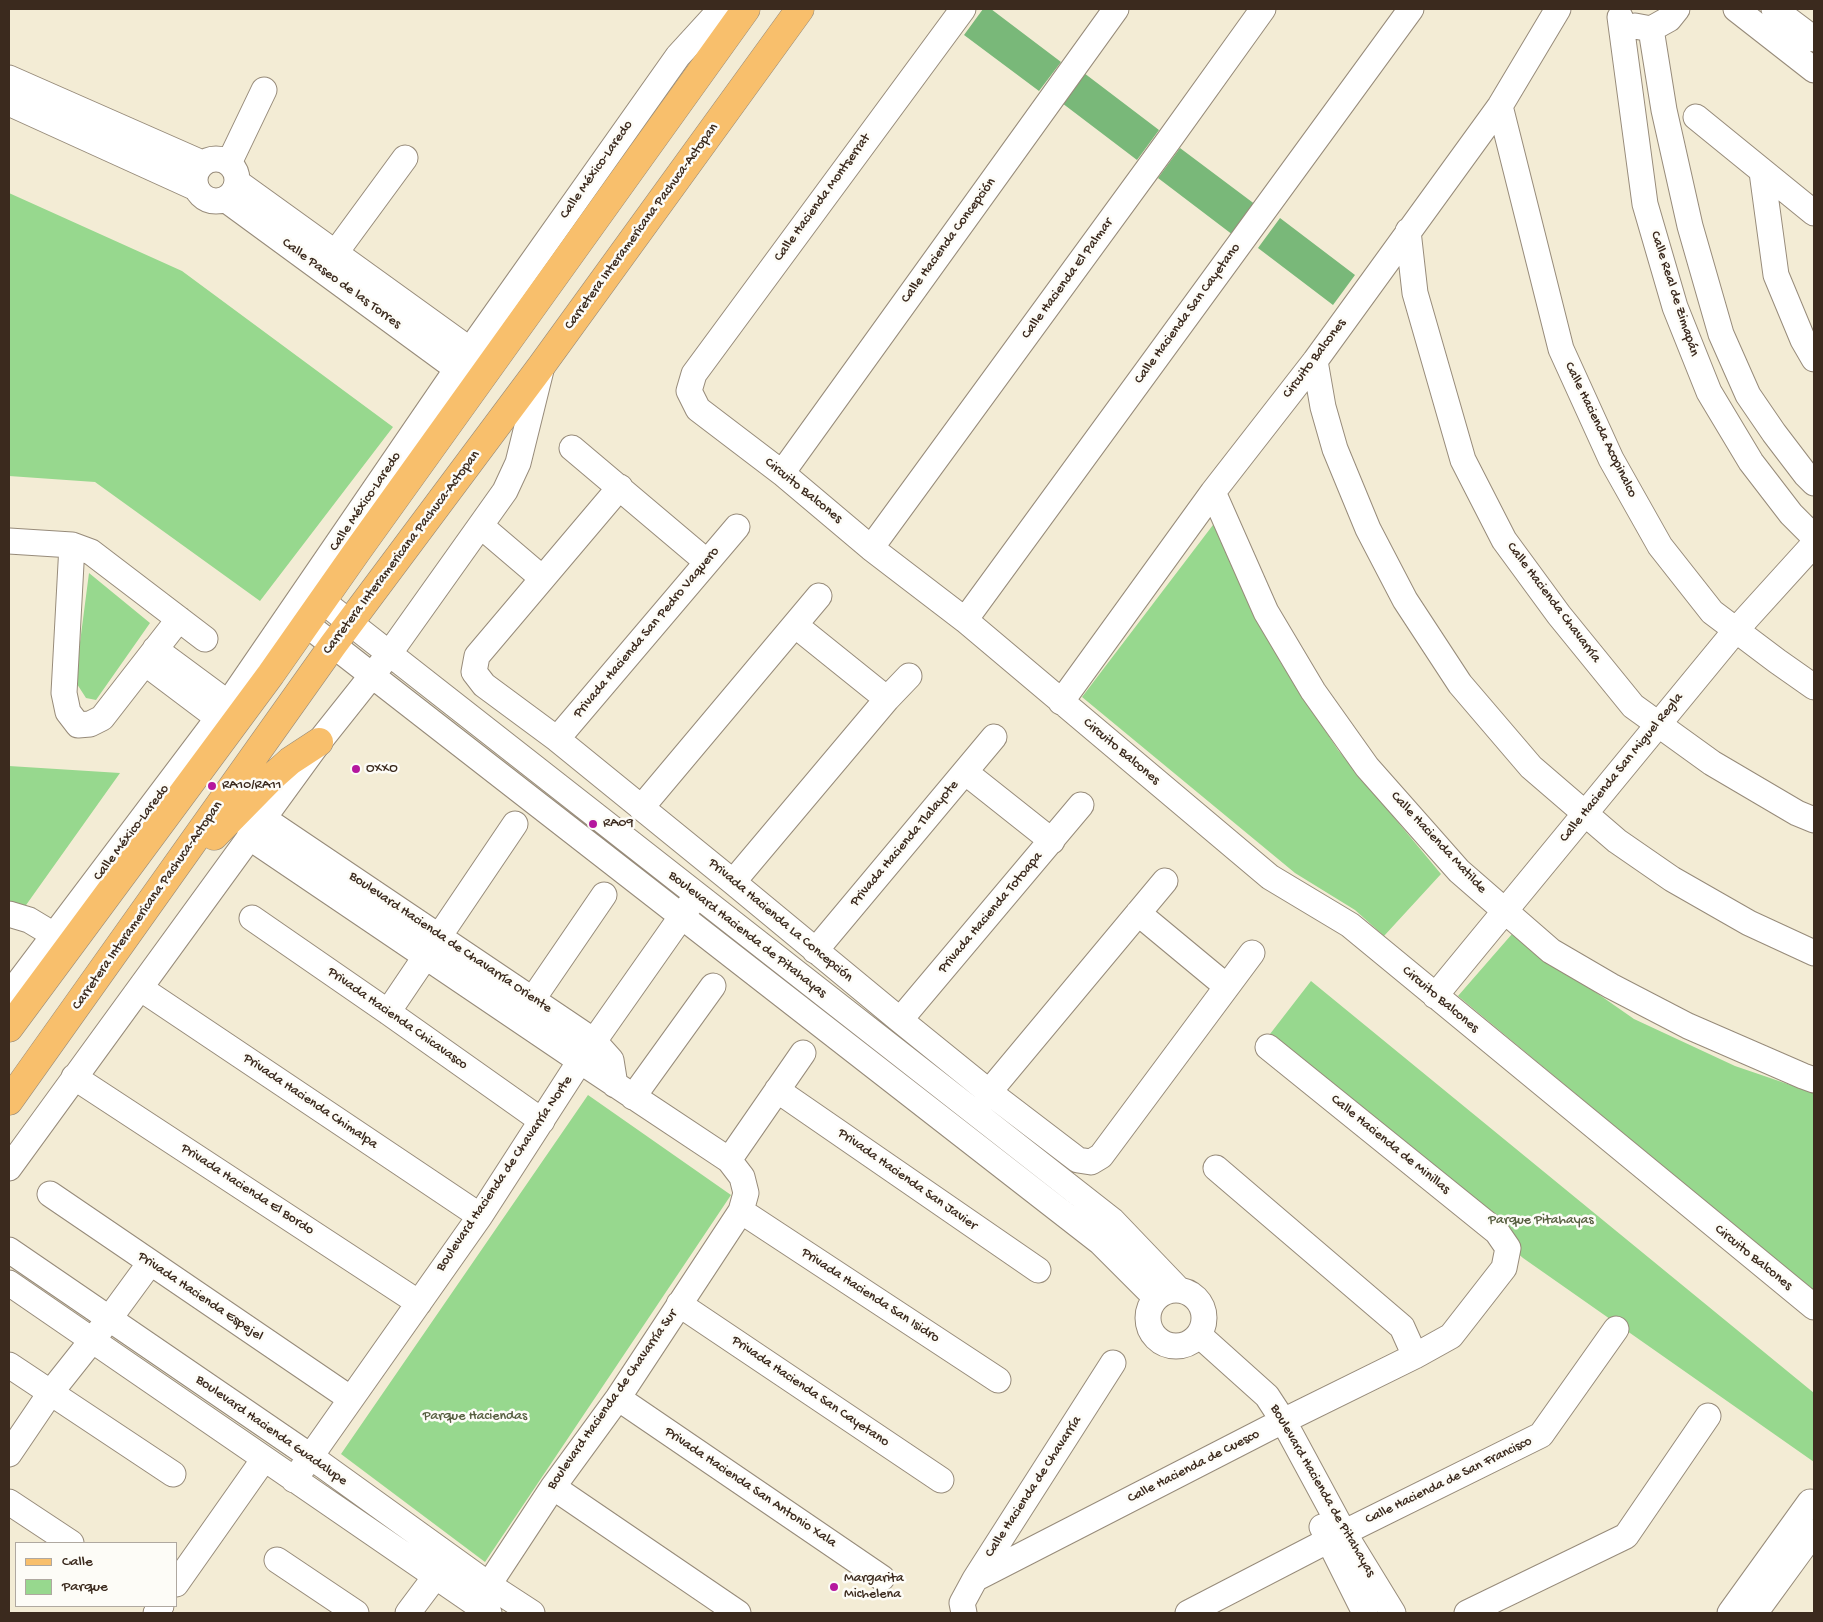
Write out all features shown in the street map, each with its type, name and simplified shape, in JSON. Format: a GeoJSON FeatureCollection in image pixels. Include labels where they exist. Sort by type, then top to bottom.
{"type":"FeatureCollection","features":[{"type":"Feature","properties":{"kind":"main road","name":"Carretera Interamericana Pachuca-Actopan"},"geometry":{"type":"LineString","coordinates":[[9,1101],[333,645],[542,365],[798,10]]}},
{"type":"Feature","properties":{"kind":"main road"},"geometry":{"type":"LineString","coordinates":[[9,1028],[315,595],[358,550],[732,16],[748,30],[757,34],[762,42],[766,56]]}},
{"type":"Feature","properties":{"kind":"main road"},"geometry":{"type":"LineString","coordinates":[[358,550],[361,566],[367,572],[374,576],[386,576]]}},
{"type":"Feature","properties":{"kind":"main road"},"geometry":{"type":"LineString","coordinates":[[261,672],[287,680],[292,689],[294,700]]}},
{"type":"Feature","properties":{"kind":"main road"},"geometry":{"type":"LineString","coordinates":[[163,886],[273,776],[290,761],[318,742]]}},
{"type":"Feature","properties":{"kind":"main road"},"geometry":{"type":"LineString","coordinates":[[9,1023],[36,959]]}},
{"type":"Feature","properties":{"kind":"street","name":"Calle Hacienda Montserrat"},"geometry":{"type":"LineString","coordinates":[[689,391],[694,374],[963,9]]}},
{"type":"Feature","properties":{"kind":"street","name":"Calle Hacienda Concepción"},"geometry":{"type":"LineString","coordinates":[[782,473],[1116,9]]}},
{"type":"Feature","properties":{"kind":"street","name":"Calle Hacienda El Palmar"},"geometry":{"type":"LineString","coordinates":[[872,548],[1263,9]]}},
{"type":"Feature","properties":{"kind":"street","name":"Calle Hacienda San Cayetano"},"geometry":{"type":"LineString","coordinates":[[964,620],[1411,9]]}},
{"type":"Feature","properties":{"kind":"street","name":"Circuito Balcones"},"geometry":{"type":"LineString","coordinates":[[1061,702],[1213,492],[1315,361],[1500,106],[1558,9]]}},
{"type":"Feature","properties":{"kind":"street"},"geometry":{"type":"LineString","coordinates":[[1616,13],[1631,26],[1650,30],[1669,19],[1677,9]]}},
{"type":"Feature","properties":{"kind":"street"},"geometry":{"type":"LineString","coordinates":[[1736,9],[1814,70]]}},
{"type":"Feature","properties":{"kind":"street"},"geometry":{"type":"LineString","coordinates":[[1774,9],[1814,40]]}},
{"type":"Feature","properties":{"kind":"street","name":"Calle Real de Zimapán"},"geometry":{"type":"LineString","coordinates":[[1616,13],[1645,204],[1676,307],[1709,392],[1746,454],[1792,514],[1814,537]]}},
{"type":"Feature","properties":{"kind":"street","name":"Calle México-Laredo"},"geometry":{"type":"LineString","coordinates":[[315,595],[463,359],[678,56],[732,16]]}},
{"type":"Feature","properties":{"kind":"street"},"geometry":{"type":"LineString","coordinates":[[1650,30],[1664,110],[1690,226],[1721,334],[1748,395],[1774,433],[1814,483]]}},
{"type":"Feature","properties":{"kind":"street"},"geometry":{"type":"LineString","coordinates":[[9,78],[202,163]]}},
{"type":"Feature","properties":{"kind":"street"},"geometry":{"type":"LineString","coordinates":[[9,103],[196,188],[204,198],[218,202],[230,181],[264,90]]}},
{"type":"Feature","properties":{"kind":"street","name":"Calle Hacienda Acopinalco"},"geometry":{"type":"LineString","coordinates":[[1500,106],[1561,348],[1611,459],[1660,546],[1712,612],[1776,661],[1814,687]]}},
{"type":"Feature","properties":{"kind":"street"},"geometry":{"type":"LineString","coordinates":[[1696,117],[1814,213]]}},
{"type":"Feature","properties":{"kind":"street"},"geometry":{"type":"LineString","coordinates":[[196,188],[195,174],[202,163],[215,158],[230,181]]}},
{"type":"Feature","properties":{"kind":"street"},"geometry":{"type":"LineString","coordinates":[[336,252],[405,158]]}},
{"type":"Feature","properties":{"kind":"street"},"geometry":{"type":"LineString","coordinates":[[1762,172],[1776,275],[1803,340],[1814,359]]}},
{"type":"Feature","properties":{"kind":"street","name":"Calle Paseo de las Torres"},"geometry":{"type":"LineString","coordinates":[[230,181],[463,359]]}},
{"type":"Feature","properties":{"kind":"street","name":"Calle Paseo de las Torres"},"geometry":{"type":"LineString","coordinates":[[230,181],[336,252],[409,319]]}},
{"type":"Feature","properties":{"kind":"street","name":"Calle Hacienda Chavarría"},"geometry":{"type":"LineString","coordinates":[[1408,232],[1415,293],[1463,460],[1504,540],[1559,616],[1633,706],[1712,763],[1797,813],[1814,820]]}},
{"type":"Feature","properties":{"kind":"street"},"geometry":{"type":"LineString","coordinates":[[1315,361],[1323,407],[1335,449],[1368,529],[1405,600],[1460,684],[1530,767],[1617,841],[1672,879],[1749,923],[1814,952]]}},
{"type":"Feature","properties":{"kind":"street"},"geometry":{"type":"LineString","coordinates":[[9,1168],[318,742],[389,654],[505,490],[518,463],[542,365]]}},
{"type":"Feature","properties":{"kind":"street","name":"Circuito Balcones"},"geometry":{"type":"LineString","coordinates":[[689,391],[698,409],[782,473],[872,548],[964,620],[1270,877],[1350,925],[1814,1307]]}},
{"type":"Feature","properties":{"kind":"street"},"geometry":{"type":"LineString","coordinates":[[572,448],[707,562]]}},
{"type":"Feature","properties":{"kind":"street"},"geometry":{"type":"LineString","coordinates":[[481,526],[542,578],[620,487]]}},
{"type":"Feature","properties":{"kind":"street","name":"Calle Hacienda Matilde"},"geometry":{"type":"LineString","coordinates":[[1213,492],[1266,612],[1313,691],[1367,767],[1459,871],[1551,951],[1611,986],[1688,1026],[1814,1080]]}},
{"type":"Feature","properties":{"kind":"street","name":"Privada Hacienda San Pedro Vaquero"},"geometry":{"type":"LineString","coordinates":[[557,739],[737,527]]}},
{"type":"Feature","properties":{"kind":"street"},"geometry":{"type":"LineString","coordinates":[[9,541],[72,545],[90,552],[205,639]]}},
{"type":"Feature","properties":{"kind":"street","name":"Calle Hacienda San Miguel Regla"},"geometry":{"type":"LineString","coordinates":[[1435,996],[1736,630],[1814,544]]}},
{"type":"Feature","properties":{"kind":"street"},"geometry":{"type":"LineString","coordinates":[[72,545],[64,693],[68,712],[78,725],[90,724],[102,718],[179,619]]}},
{"type":"Feature","properties":{"kind":"street","name":"Privada Hacienda La Concepción"},"geometry":{"type":"LineString","coordinates":[[542,578],[477,656],[474,672],[484,685],[557,739],[989,1092],[1078,1160],[1091,1162],[1102,1156],[1226,986]]}},
{"type":"Feature","properties":{"kind":"street","name":"Boulevard Hacienda de Pitahayas"},"geometry":{"type":"LineString","coordinates":[[315,595],[1112,1220],[1168,1294]]}},
{"type":"Feature","properties":{"kind":"street"},"geometry":{"type":"LineString","coordinates":[[641,808],[819,596]]}},
{"type":"Feature","properties":{"kind":"street","name":"Boulevard Hacienda de Pitahayas"},"geometry":{"type":"LineString","coordinates":[[298,619],[1168,1294]]}},
{"type":"Feature","properties":{"kind":"street"},"geometry":{"type":"LineString","coordinates":[[796,625],[887,700]]}},
{"type":"Feature","properties":{"kind":"street"},"geometry":{"type":"LineString","coordinates":[[150,656],[223,710]]}},
{"type":"Feature","properties":{"kind":"street","name":"Calle México-Laredo"},"geometry":{"type":"LineString","coordinates":[[9,995],[223,710],[261,672]]}},
{"type":"Feature","properties":{"kind":"street","name":"Boulevard Hacienda de Chavarría Norte"},"geometry":{"type":"LineString","coordinates":[[294,1480],[480,1216],[580,1061],[697,895],[725,875],[909,676]]}},
{"type":"Feature","properties":{"kind":"street","name":"Privada Hacienda Tlalayote"},"geometry":{"type":"LineString","coordinates":[[815,951],[994,737]]}},
{"type":"Feature","properties":{"kind":"street"},"geometry":{"type":"LineString","coordinates":[[965,772],[1052,841]]}},
{"type":"Feature","properties":{"kind":"street","name":"Privada Hacienda Totoapa"},"geometry":{"type":"LineString","coordinates":[[900,1020],[1082,805]]}},
{"type":"Feature","properties":{"kind":"street"},"geometry":{"type":"LineString","coordinates":[[388,1012],[515,824]]}},
{"type":"Feature","properties":{"kind":"street","name":"Boulevard Hacienda de Chavarría Oriente"},"geometry":{"type":"LineString","coordinates":[[256,828],[439,936],[594,1041],[611,1060],[624,1091]]}},
{"type":"Feature","properties":{"kind":"street","name":"Boulevard Hacienda de Chavarría Oriente"},"geometry":{"type":"LineString","coordinates":[[256,828],[426,957],[729,1160],[742,1177],[744,1202]]}},
{"type":"Feature","properties":{"kind":"street"},"geometry":{"type":"LineString","coordinates":[[989,1092],[1165,881]]}},
{"type":"Feature","properties":{"kind":"street"},"geometry":{"type":"LineString","coordinates":[[518,1020],[604,895]]}},
{"type":"Feature","properties":{"kind":"street"},"geometry":{"type":"LineString","coordinates":[[1138,913],[1226,986],[1252,953]]}},
{"type":"Feature","properties":{"kind":"street"},"geometry":{"type":"LineString","coordinates":[[9,914],[29,920],[54,935]]}},
{"type":"Feature","properties":{"kind":"street","name":"Privada Hacienda Chicavasco"},"geometry":{"type":"LineString","coordinates":[[252,918],[542,1121]]}},
{"type":"Feature","properties":{"kind":"street"},"geometry":{"type":"LineString","coordinates":[[624,1091],[713,986]]}},
{"type":"Feature","properties":{"kind":"street","name":"Privada Hacienda Chimalpa"},"geometry":{"type":"LineString","coordinates":[[140,988],[480,1216]]}},
{"type":"Feature","properties":{"kind":"street","name":"Calle Hacienda de Minillas"},"geometry":{"type":"LineString","coordinates":[[1268,1047],[1498,1232],[1508,1248]]}},
{"type":"Feature","properties":{"kind":"street"},"geometry":{"type":"LineString","coordinates":[[729,1160],[803,1053]]}},
{"type":"Feature","properties":{"kind":"street","name":"Privada Hacienda El Bordo"},"geometry":{"type":"LineString","coordinates":[[74,1078],[419,1303]]}},
{"type":"Feature","properties":{"kind":"street","name":"Privada Hacienda San Javier"},"geometry":{"type":"LineString","coordinates":[[777,1090],[1038,1270]]}},
{"type":"Feature","properties":{"kind":"street"},"geometry":{"type":"LineString","coordinates":[[1216,1168],[1402,1327],[1415,1356]]}},
{"type":"Feature","properties":{"kind":"street","name":"Privada Hacienda Espejel"},"geometry":{"type":"LineString","coordinates":[[50,1194],[351,1398]]}},
{"type":"Feature","properties":{"kind":"street","name":"Boulevard Hacienda de Chavarría Sur"},"geometry":{"type":"LineString","coordinates":[[485,1601],[553,1487],[618,1398],[744,1202]]}},
{"type":"Feature","properties":{"kind":"street","name":"Privada Hacienda San Isidro"},"geometry":{"type":"LineString","coordinates":[[744,1202],[998,1380]]}},
{"type":"Feature","properties":{"kind":"street","name":"Calle Hacienda de Cuesco"},"geometry":{"type":"LineString","coordinates":[[975,1578],[1415,1356],[1451,1336],[1504,1268],[1508,1248]]}},
{"type":"Feature","properties":{"kind":"street","name":"Boulevard Hacienda Guadalupe"},"geometry":{"type":"LineString","coordinates":[[9,1250],[310,1456],[485,1601]]}},
{"type":"Feature","properties":{"kind":"street"},"geometry":{"type":"LineString","coordinates":[[9,1454],[51,1392],[150,1262]]}},
{"type":"Feature","properties":{"kind":"street","name":"Boulevard Hacienda Guadalupe"},"geometry":{"type":"LineString","coordinates":[[9,1284],[435,1577],[485,1601],[532,1613]]}},
{"type":"Feature","properties":{"kind":"street"},"geometry":{"type":"LineString","coordinates":[[1168,1294],[1194,1296],[1200,1303],[1204,1319],[1203,1327],[1196,1338],[1185,1345],[1176,1347],[1166,1345],[1158,1340],[1148,1324],[1148,1314],[1151,1306],[1168,1294]]}},
{"type":"Feature","properties":{"kind":"street","name":"Privada Hacienda San Cayetano"},"geometry":{"type":"LineString","coordinates":[[679,1304],[942,1480]]}},
{"type":"Feature","properties":{"kind":"street","name":"Calle Hacienda de San Francisco"},"geometry":{"type":"LineString","coordinates":[[1188,1613],[1336,1537],[1541,1436],[1616,1329]]}},
{"type":"Feature","properties":{"kind":"street","name":"Boulevard Hacienda de Pitahayas"},"geometry":{"type":"LineString","coordinates":[[1196,1338],[1267,1396],[1276,1425],[1336,1537],[1365,1613]]}},
{"type":"Feature","properties":{"kind":"street","name":"Calle Hacienda de Chavarría"},"geometry":{"type":"LineString","coordinates":[[964,1613],[962,1603],[975,1578],[1113,1363]]}},
{"type":"Feature","properties":{"kind":"street"},"geometry":{"type":"LineString","coordinates":[[9,1365],[173,1474]]}},
{"type":"Feature","properties":{"kind":"street","name":"Privada Hacienda San Antonio Xala"},"geometry":{"type":"LineString","coordinates":[[618,1398],[882,1578]]}},
{"type":"Feature","properties":{"kind":"street"},"geometry":{"type":"LineString","coordinates":[[1467,1613],[1626,1536],[1708,1416]]}},
{"type":"Feature","properties":{"kind":"street"},"geometry":{"type":"LineString","coordinates":[[178,1581],[264,1459]]}},
{"type":"Feature","properties":{"kind":"street"},"geometry":{"type":"LineString","coordinates":[[553,1487],[738,1613]]}},
{"type":"Feature","properties":{"kind":"street"},"geometry":{"type":"LineString","coordinates":[[9,1502],[69,1542]]}},
{"type":"Feature","properties":{"kind":"street"},"geometry":{"type":"LineString","coordinates":[[1730,1613],[1810,1502],[1814,1504]]}},
{"type":"Feature","properties":{"kind":"street"},"geometry":{"type":"LineString","coordinates":[[1755,1613],[1814,1532]]}},
{"type":"Feature","properties":{"kind":"street","name":"Boulevard Hacienda de Pitahayas"},"geometry":{"type":"LineString","coordinates":[[1336,1537],[1393,1613]]}},
{"type":"Feature","properties":{"kind":"street"},"geometry":{"type":"LineString","coordinates":[[277,1560],[356,1613]]}},
{"type":"Feature","properties":{"kind":"street"},"geometry":{"type":"LineString","coordinates":[[408,1613],[435,1577]]}},
{"type":"Feature","properties":{"kind":"green space"},"geometry":{"type":"Polygon","coordinates":[[[983,9],[991,9],[1061,62],[1039,91],[964,35],[983,9]]]}},
{"type":"Feature","properties":{"kind":"green space"},"geometry":{"type":"Polygon","coordinates":[[[1084,73],[1159,130],[1137,160],[1062,103],[1084,73]]]}},
{"type":"Feature","properties":{"kind":"green space"},"geometry":{"type":"Polygon","coordinates":[[[1180,148],[1256,205],[1233,235],[1158,178],[1180,148]]]}},
{"type":"Feature","properties":{"kind":"green space"},"geometry":{"type":"Polygon","coordinates":[[[9,193],[182,271],[393,427],[260,601],[95,482],[9,476],[9,193]]]}},
{"type":"Feature","properties":{"kind":"green space"},"geometry":{"type":"Polygon","coordinates":[[[1280,218],[1355,275],[1333,305],[1258,248],[1280,218]]]}},
{"type":"Feature","properties":{"kind":"green space"},"geometry":{"type":"Polygon","coordinates":[[[1216,521],[1223,542],[1281,663],[1338,750],[1441,874],[1384,936],[1355,910],[1295,873],[1082,697],[1216,521]]]}},
{"type":"Feature","properties":{"kind":"green space"},"geometry":{"type":"Polygon","coordinates":[[[89,573],[150,623],[96,700],[86,698],[77,684],[79,650],[89,573]]]}},
{"type":"Feature","properties":{"kind":"green space"},"geometry":{"type":"Polygon","coordinates":[[[9,766],[120,773],[9,929],[9,766]]]}},
{"type":"Feature","properties":{"kind":"green space"},"geometry":{"type":"Polygon","coordinates":[[[1512,934],[1634,1019],[1735,1066],[1814,1093],[1814,1292],[1458,996],[1512,934]]]}},
{"type":"Feature","properties":{"kind":"green space","name":"Parque Pitahayas"},"geometry":{"type":"Polygon","coordinates":[[[1311,981],[1814,1393],[1814,1462],[1523,1258],[1270,1034],[1311,981]]]}},
{"type":"Feature","properties":{"kind":"green space","name":"Parque Haciendas"},"geometry":{"type":"Polygon","coordinates":[[[588,1095],[731,1195],[485,1562],[341,1454],[588,1095]]]}},
{"type":"Feature","properties":{"kind":"place","name":"OXXO"},"geometry":{"type":"Point","coordinates":[356,769]}},
{"type":"Feature","properties":{"kind":"place","name":"RA10/RA11"},"geometry":{"type":"Point","coordinates":[212,786]}},
{"type":"Feature","properties":{"kind":"place","name":"RA09"},"geometry":{"type":"Point","coordinates":[593,824]}},
{"type":"Feature","properties":{"kind":"place","name":"Margarita Michelena"},"geometry":{"type":"Point","coordinates":[834,1587]}}]}
